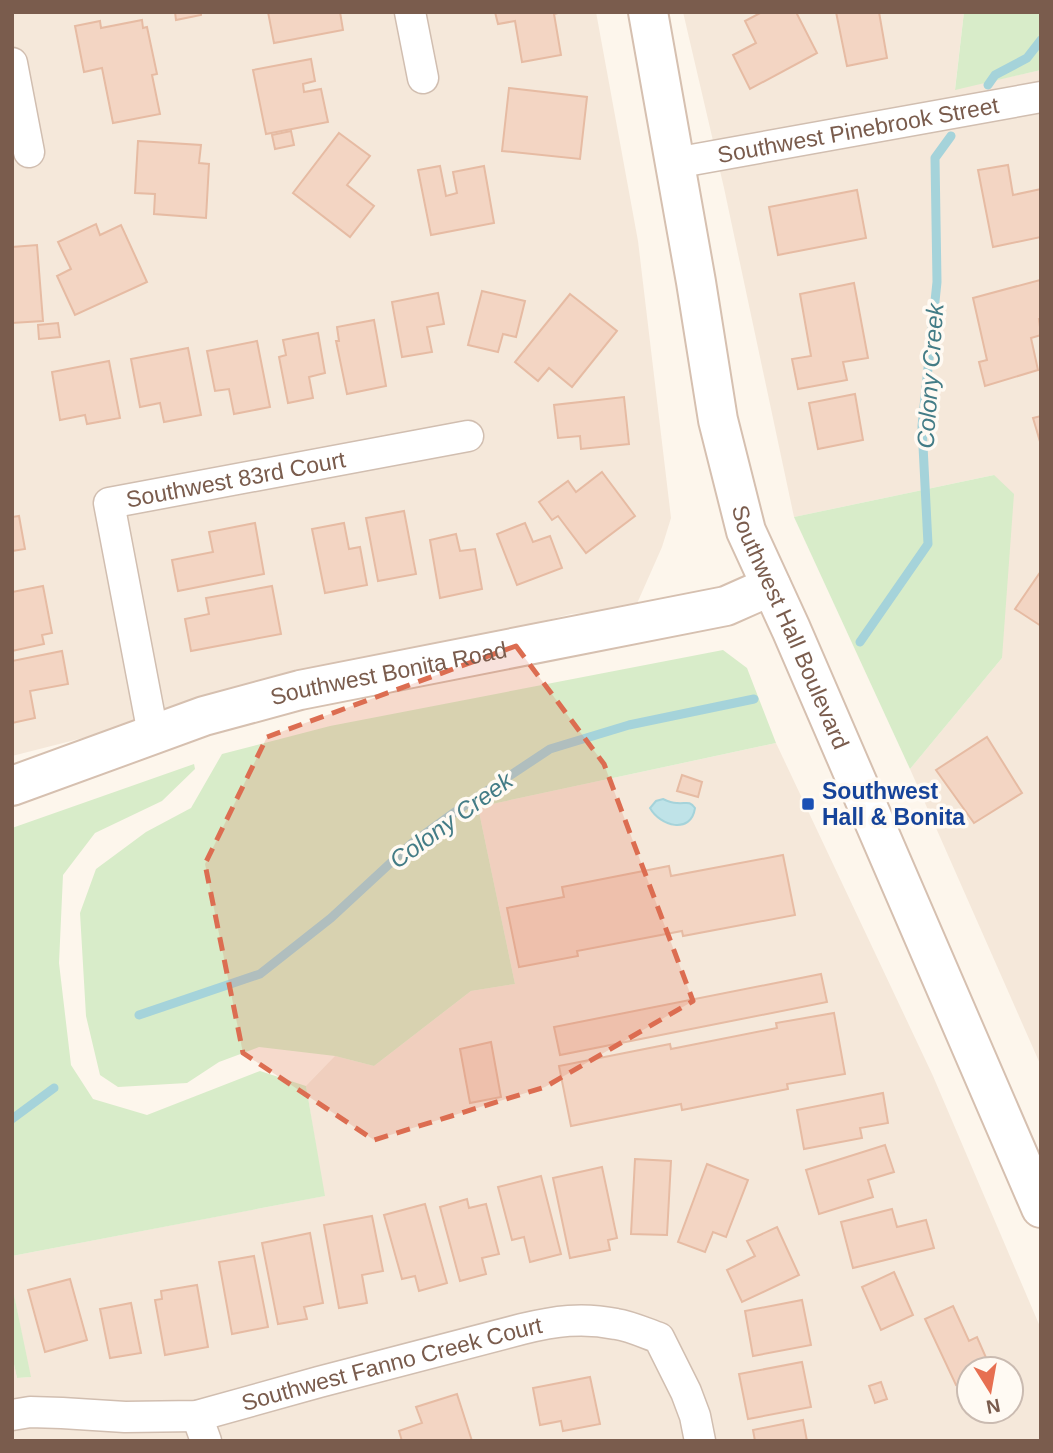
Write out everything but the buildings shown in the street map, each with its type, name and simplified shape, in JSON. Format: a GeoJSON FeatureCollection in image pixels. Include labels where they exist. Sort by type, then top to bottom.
{"type":"FeatureCollection","features":[{"type":"Feature","properties":{"kind":"main road","name":"Southwest Hall Boulevard"},"geometry":{"type":"LineString","coordinates":[[648,12],[718,420],[746,531],[1041,1208]]}},
{"type":"Feature","properties":{"kind":"main road","name":"Southwest Bonita Road"},"geometry":{"type":"LineString","coordinates":[[12,786],[212,714],[288,693],[726,606],[771,586]]}},
{"type":"Feature","properties":{"kind":"street"},"geometry":{"type":"LineString","coordinates":[[410,12],[423,78]]}},
{"type":"Feature","properties":{"kind":"street"},"geometry":{"type":"LineString","coordinates":[[12,63],[29,152]]}},
{"type":"Feature","properties":{"kind":"street","name":"Southwest Pinebrook Street"},"geometry":{"type":"LineString","coordinates":[[675,163],[1041,97]]}},
{"type":"Feature","properties":{"kind":"street","name":"Southwest 83rd Court"},"geometry":{"type":"LineString","coordinates":[[153,734],[109,503],[468,436]]}},
{"type":"Feature","properties":{"kind":"street","name":"Southwest Fanno Creek Court"},"geometry":{"type":"LineString","coordinates":[[12,1415],[30,1412],[125,1417],[201,1428],[319,1382],[550,1322],[580,1319],[618,1324],[659,1338],[691,1404],[700,1441]]}},
{"type":"Feature","properties":{"kind":"highlighted area"},"geometry":{"type":"Polygon","coordinates":[[[516,646],[604,764],[693,1001],[545,1087],[374,1140],[243,1053],[205,864],[267,737],[516,646]]]}},
{"type":"Feature","properties":{"kind":"shaded area"},"geometry":{"type":"Polygon","coordinates":[[[12,12],[596,12],[638,241],[671,518],[662,547],[635,608],[571,614],[12,756],[12,12]]]}},
{"type":"Feature","properties":{"kind":"shaded area"},"geometry":{"type":"Polygon","coordinates":[[[683,12],[964,12],[955,89],[1041,70],[1041,1066],[910,769],[1002,658],[994,475],[794,517],[724,188],[683,12]]]}},
{"type":"Feature","properties":{"kind":"shaded area"},"geometry":{"type":"Polygon","coordinates":[[[776,743],[933,1076],[1041,1329],[1041,1441],[12,1441],[12,1355],[17,1378],[30,1377],[12,1285],[12,1256],[324,1196],[306,1086],[335,1056],[374,1066],[471,991],[515,984],[478,807],[776,743]]]}},
{"type":"Feature","properties":{"kind":"green space"},"geometry":{"type":"Polygon","coordinates":[[[964,12],[1041,12],[1041,70],[955,90],[964,12]]]}},
{"type":"Feature","properties":{"kind":"green space"},"geometry":{"type":"Polygon","coordinates":[[[994,475],[1014,494],[1002,658],[910,769],[794,517],[994,475]]]}},
{"type":"Feature","properties":{"kind":"green space"},"geometry":{"type":"Polygon","coordinates":[[[723,650],[747,668],[776,743],[478,807],[515,984],[471,991],[374,1066],[335,1056],[259,1047],[219,1062],[187,1083],[118,1087],[100,1075],[86,1016],[80,913],[96,869],[146,832],[191,808],[222,754],[330,726],[723,650]]]}},
{"type":"Feature","properties":{"kind":"green space"},"geometry":{"type":"Polygon","coordinates":[[[194,764],[195,769],[162,801],[95,833],[63,875],[59,963],[71,1065],[93,1099],[147,1115],[260,1071],[306,1086],[325,1196],[12,1256],[12,828],[194,764]]]}},
{"type":"Feature","properties":{"kind":"green space"},"geometry":{"type":"Polygon","coordinates":[[[12,1285],[31,1377],[17,1378],[12,1355],[12,1285]]]}},
{"type":"Feature","properties":{"kind":"water"},"geometry":{"type":"Polygon","coordinates":[[[663,799],[691,804],[695,808],[688,822],[675,825],[655,814],[650,808],[656,801],[663,799]]]}},
{"type":"Feature","properties":{"kind":"waterway","name":"Colony Creek"},"geometry":{"type":"LineString","coordinates":[[988,85],[995,75],[1027,58],[1041,40]]}},
{"type":"Feature","properties":{"kind":"waterway","name":"Colony Creek"},"geometry":{"type":"LineString","coordinates":[[860,642],[928,544],[922,426],[937,282],[935,158],[951,136]]}},
{"type":"Feature","properties":{"kind":"waterway","name":"Colony Creek"},"geometry":{"type":"LineString","coordinates":[[139,1015],[260,974],[331,918],[411,844],[550,749],[629,725],[754,699]]}},
{"type":"Feature","properties":{"kind":"waterway","name":"Colony Creek"},"geometry":{"type":"LineString","coordinates":[[12,1119],[54,1088]]}},
{"type":"Feature","properties":{"kind":"place","name":"Southwest Hall & Bonita"},"geometry":{"type":"Point","coordinates":[808,804]}}]}
